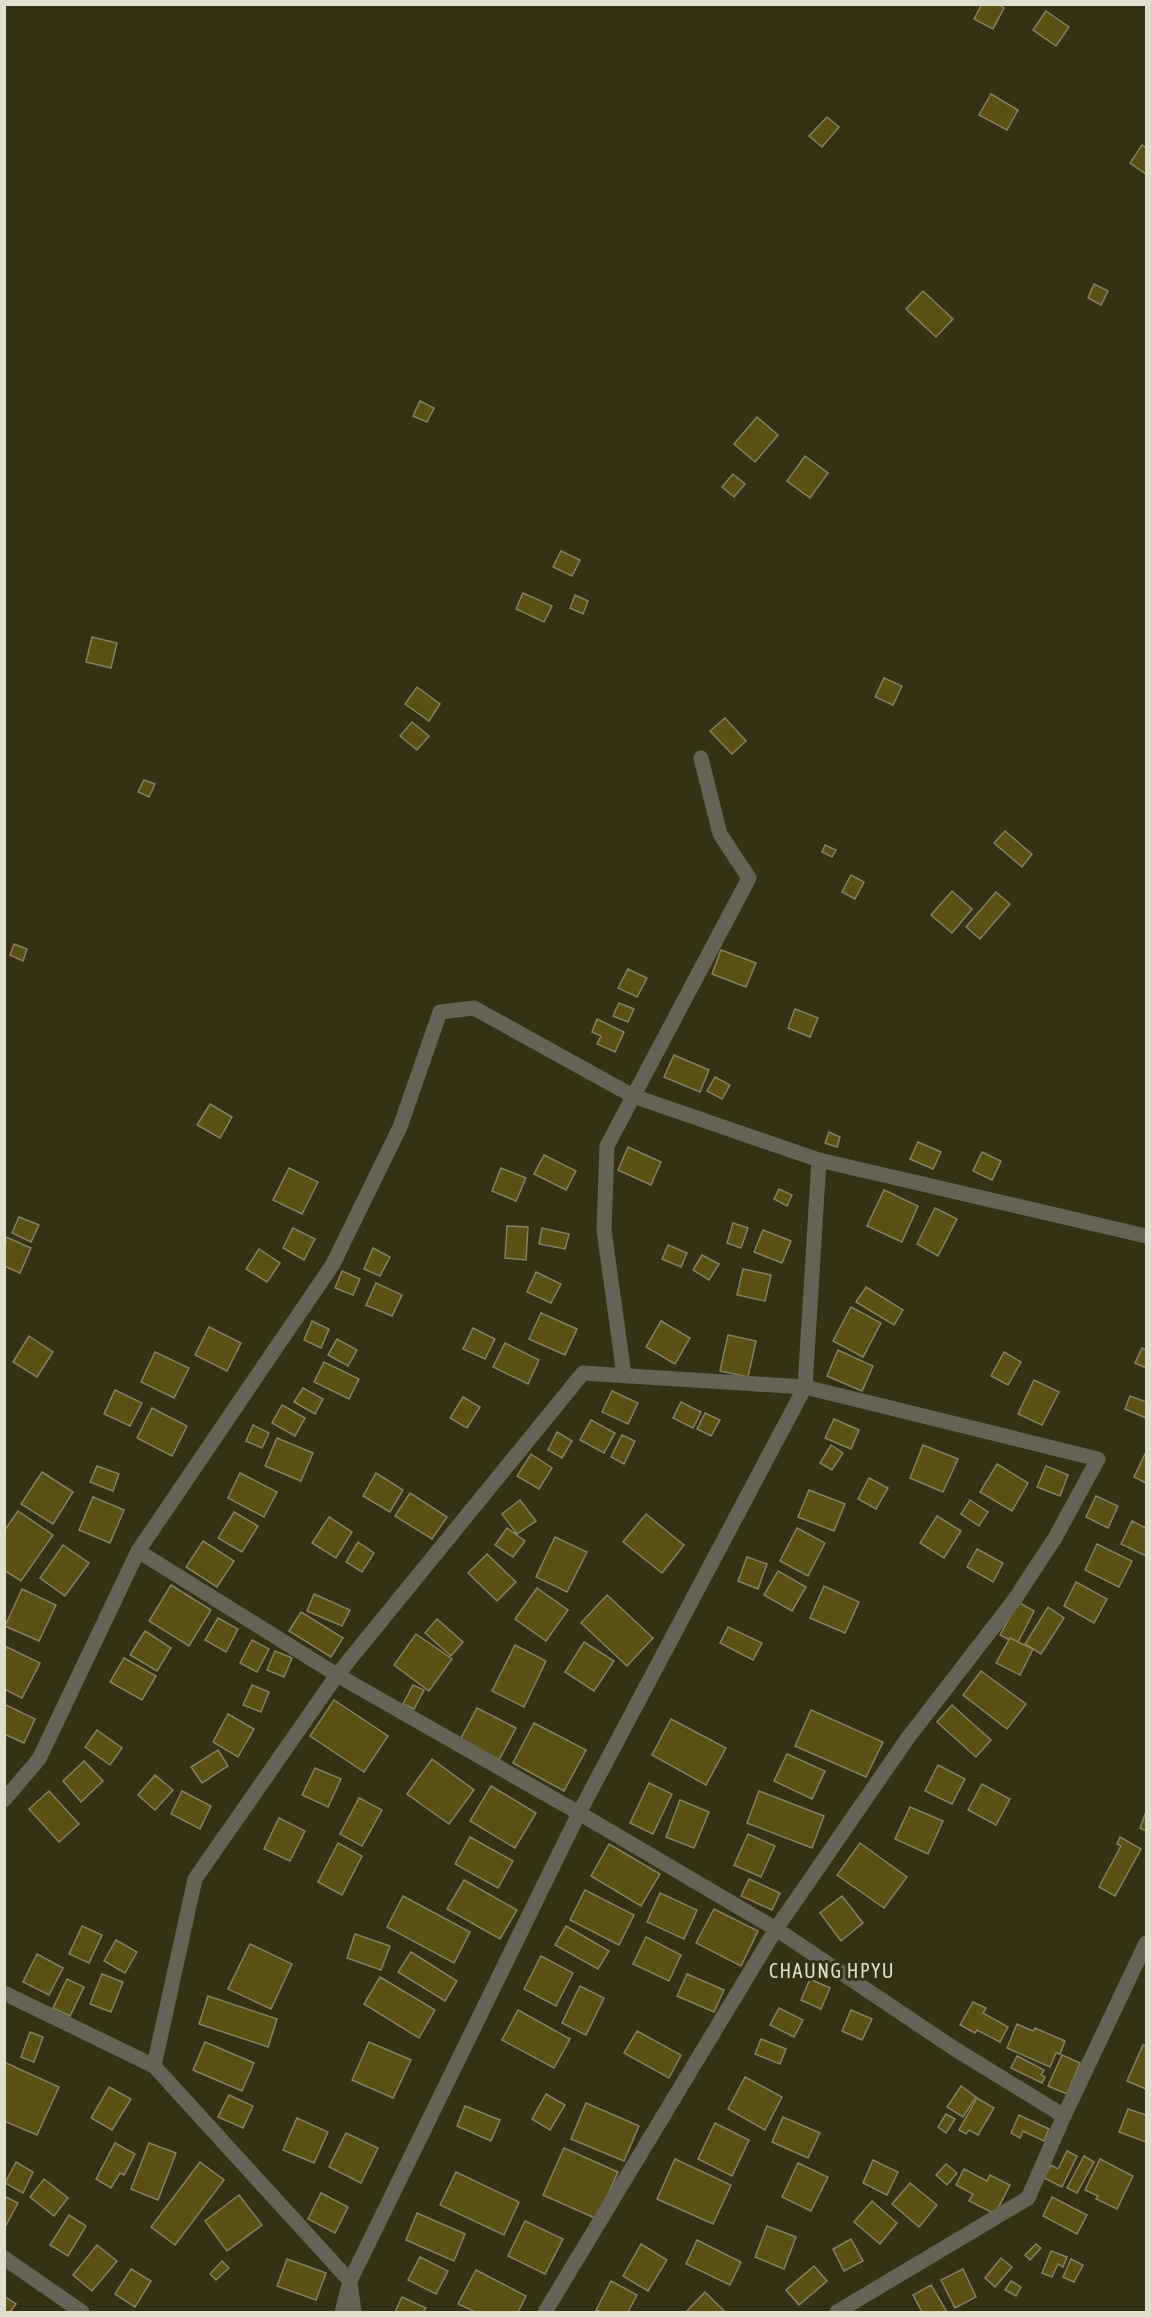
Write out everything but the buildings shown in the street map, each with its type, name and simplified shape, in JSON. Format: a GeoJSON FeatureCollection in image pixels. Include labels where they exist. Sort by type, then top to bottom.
{"type":"FeatureCollection","features":[{"type":"Feature","properties":{"kind":"street"},"geometry":{"type":"LineString","coordinates":[[624,1375],[604,1230],[607,1146],[749,878],[720,834],[701,758]]}},
{"type":"Feature","properties":{"kind":"street"},"geometry":{"type":"LineString","coordinates":[[4,1800],[39,1759],[138,1551],[333,1264],[400,1127],[440,1012],[474,1008],[633,1096],[819,1160],[1146,1236]]}},
{"type":"Feature","properties":{"kind":"street"},"geometry":{"type":"LineString","coordinates":[[342,2313],[350,2281],[579,1813],[804,1387],[819,1160]]}},
{"type":"Feature","properties":{"kind":"street"},"geometry":{"type":"LineString","coordinates":[[154,2066],[195,1879],[337,1675],[583,1373],[804,1387],[1098,1459],[1055,1538],[1015,1599],[907,1739],[776,1929],[545,2313]]}},
{"type":"Feature","properties":{"kind":"street"},"geometry":{"type":"LineString","coordinates":[[138,1551],[337,1675],[776,1929],[956,2049],[1064,2116]]}},
{"type":"Feature","properties":{"kind":"street"},"geometry":{"type":"LineString","coordinates":[[837,2313],[1028,2198],[1146,1943]]}},
{"type":"Feature","properties":{"kind":"street"},"geometry":{"type":"LineString","coordinates":[[4,1993],[154,2066],[350,2281],[354,2313]]}},
{"type":"Feature","properties":{"kind":"street"},"geometry":{"type":"LineString","coordinates":[[4,2258],[82,2313]]}},
{"type":"Feature","properties":{"kind":"district","name":"CHAUNG HPYU"},"geometry":{"type":"Point","coordinates":[832,1971]}}]}
